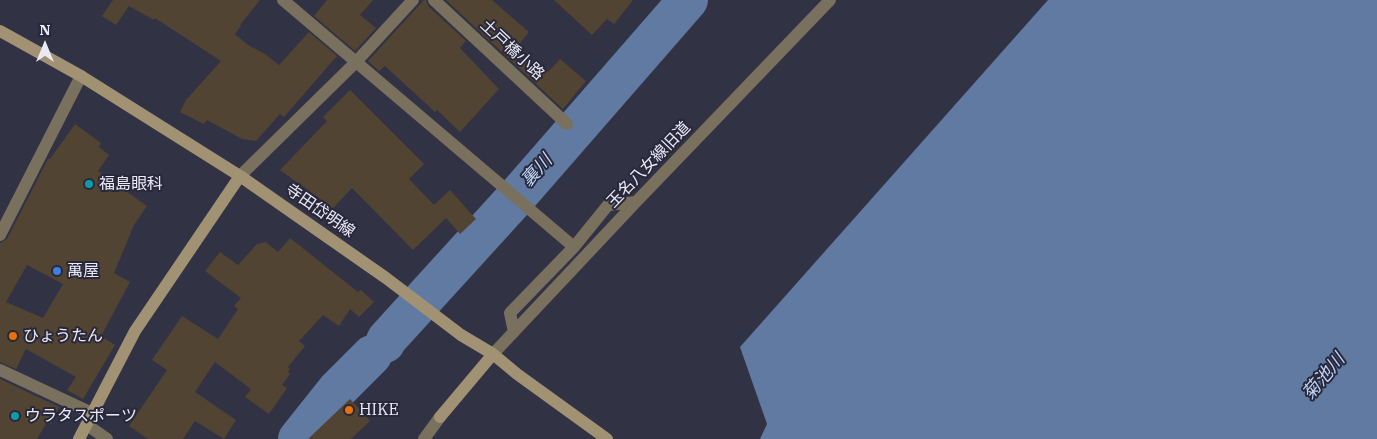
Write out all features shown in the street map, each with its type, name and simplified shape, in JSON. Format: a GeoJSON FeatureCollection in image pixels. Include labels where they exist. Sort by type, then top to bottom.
{"type":"FeatureCollection","features":[{"type":"Feature","properties":{"kind":"main road","name":"寺田岱明線"},"geometry":{"type":"LineString","coordinates":[[0,31],[81,76],[240,176],[386,278],[461,335],[493,354],[517,374],[607,439]]}},
{"type":"Feature","properties":{"kind":"main road"},"geometry":{"type":"LineString","coordinates":[[79,439],[94,414],[135,331],[240,176]]}},
{"type":"Feature","properties":{"kind":"main road"},"geometry":{"type":"LineString","coordinates":[[440,417],[493,354]]}},
{"type":"Feature","properties":{"kind":"street"},"geometry":{"type":"LineString","coordinates":[[283,0],[574,247]]}},
{"type":"Feature","properties":{"kind":"street"},"geometry":{"type":"LineString","coordinates":[[240,176],[355,63],[413,0]]}},
{"type":"Feature","properties":{"kind":"street","name":"土戸橋小路"},"geometry":{"type":"LineString","coordinates":[[434,0],[567,124]]}},
{"type":"Feature","properties":{"kind":"street","name":"玉名八女線旧道"},"geometry":{"type":"LineString","coordinates":[[493,354],[830,0]]}},
{"type":"Feature","properties":{"kind":"street"},"geometry":{"type":"LineString","coordinates":[[0,235],[81,76]]}},
{"type":"Feature","properties":{"kind":"street"},"geometry":{"type":"LineString","coordinates":[[514,332],[510,313],[574,247],[608,205],[636,202]]}},
{"type":"Feature","properties":{"kind":"street"},"geometry":{"type":"LineString","coordinates":[[0,370],[94,414]]}},
{"type":"Feature","properties":{"kind":"street"},"geometry":{"type":"LineString","coordinates":[[424,439],[440,417]]}},
{"type":"Feature","properties":{"kind":"street"},"geometry":{"type":"LineString","coordinates":[[88,425],[107,439]]}},
{"type":"Feature","properties":{"kind":"water","name":"菊池川"},"geometry":{"type":"Polygon","coordinates":[[[1048,0],[1377,0],[1377,439],[760,439],[767,424],[740,347],[1048,0]]]}},
{"type":"Feature","properties":{"kind":"building"},"geometry":{"type":"Polygon","coordinates":[[[113,0],[260,0],[235,34],[248,45],[265,54],[279,65],[309,32],[337,56],[284,117],[280,114],[256,141],[242,139],[207,120],[204,124],[180,112],[186,100],[221,61],[155,18],[154,20],[129,6],[116,25],[102,16],[113,0]]]}},
{"type":"Feature","properties":{"kind":"building"},"geometry":{"type":"Polygon","coordinates":[[[327,0],[373,0],[360,15],[376,28],[355,51],[314,16],[327,0]]]}},
{"type":"Feature","properties":{"kind":"building"},"geometry":{"type":"Polygon","coordinates":[[[424,0],[466,41],[460,48],[499,89],[460,132],[437,110],[435,112],[385,66],[379,71],[368,61],[424,0]]]}},
{"type":"Feature","properties":{"kind":"building"},"geometry":{"type":"Polygon","coordinates":[[[446,0],[492,0],[529,32],[517,47],[545,72],[546,70],[548,72],[560,59],[586,81],[563,109],[446,0]]]}},
{"type":"Feature","properties":{"kind":"building"},"geometry":{"type":"Polygon","coordinates":[[[554,0],[633,0],[614,24],[607,19],[592,35],[554,0]]]}},
{"type":"Feature","properties":{"kind":"building"},"geometry":{"type":"Polygon","coordinates":[[[350,90],[424,164],[409,179],[434,205],[450,190],[476,219],[460,234],[446,218],[413,250],[352,188],[333,208],[280,170],[327,121],[323,117],[350,90]]]}},
{"type":"Feature","properties":{"kind":"building"},"geometry":{"type":"Polygon","coordinates":[[[75,124],[101,143],[99,147],[109,155],[98,171],[147,206],[134,225],[114,273],[130,282],[100,338],[102,340],[104,338],[115,345],[83,399],[67,390],[76,377],[26,349],[16,369],[0,362],[0,243],[7,239],[48,159],[50,159],[75,124]],[[27,265],[6,302],[43,318],[63,284],[27,265]]]}},
{"type":"Feature","properties":{"kind":"building"},"geometry":{"type":"Polygon","coordinates":[[[290,238],[358,292],[361,290],[374,302],[359,317],[350,309],[339,326],[323,315],[299,341],[305,346],[288,367],[290,374],[282,385],[287,388],[269,414],[245,397],[251,389],[215,362],[195,392],[236,420],[224,439],[195,421],[183,439],[148,439],[129,426],[167,370],[152,360],[182,316],[218,339],[238,309],[234,306],[241,298],[205,271],[220,252],[238,265],[257,244],[266,242],[278,252],[290,238]]]}},
{"type":"Feature","properties":{"kind":"building"},"geometry":{"type":"Polygon","coordinates":[[[0,379],[59,407],[51,424],[47,422],[37,439],[0,439],[0,379]]]}},
{"type":"Feature","properties":{"kind":"building","name":"HIKE"},"geometry":{"type":"Polygon","coordinates":[[[350,399],[370,421],[351,439],[308,439],[350,399]]]}},
{"type":"Feature","properties":{"kind":"waterway","name":"裏川"},"geometry":{"type":"LineString","coordinates":[[385,343],[519,194],[688,0]]}},
{"type":"Feature","properties":{"kind":"waterway","name":"裏川"},"geometry":{"type":"LineString","coordinates":[[298,439],[337,390],[372,355]]}},
{"type":"Feature","properties":{"kind":"place","name":"福島眼科"},"geometry":{"type":"Point","coordinates":[89,184]}},
{"type":"Feature","properties":{"kind":"place","name":"萬屋"},"geometry":{"type":"Point","coordinates":[57,271]}},
{"type":"Feature","properties":{"kind":"place","name":"ひょうたん"},"geometry":{"type":"Point","coordinates":[13,336]}},
{"type":"Feature","properties":{"kind":"place","name":"HIKE"},"geometry":{"type":"Point","coordinates":[349,410]}},
{"type":"Feature","properties":{"kind":"place","name":"ウラタスポーツ"},"geometry":{"type":"Point","coordinates":[15,416]}}]}
